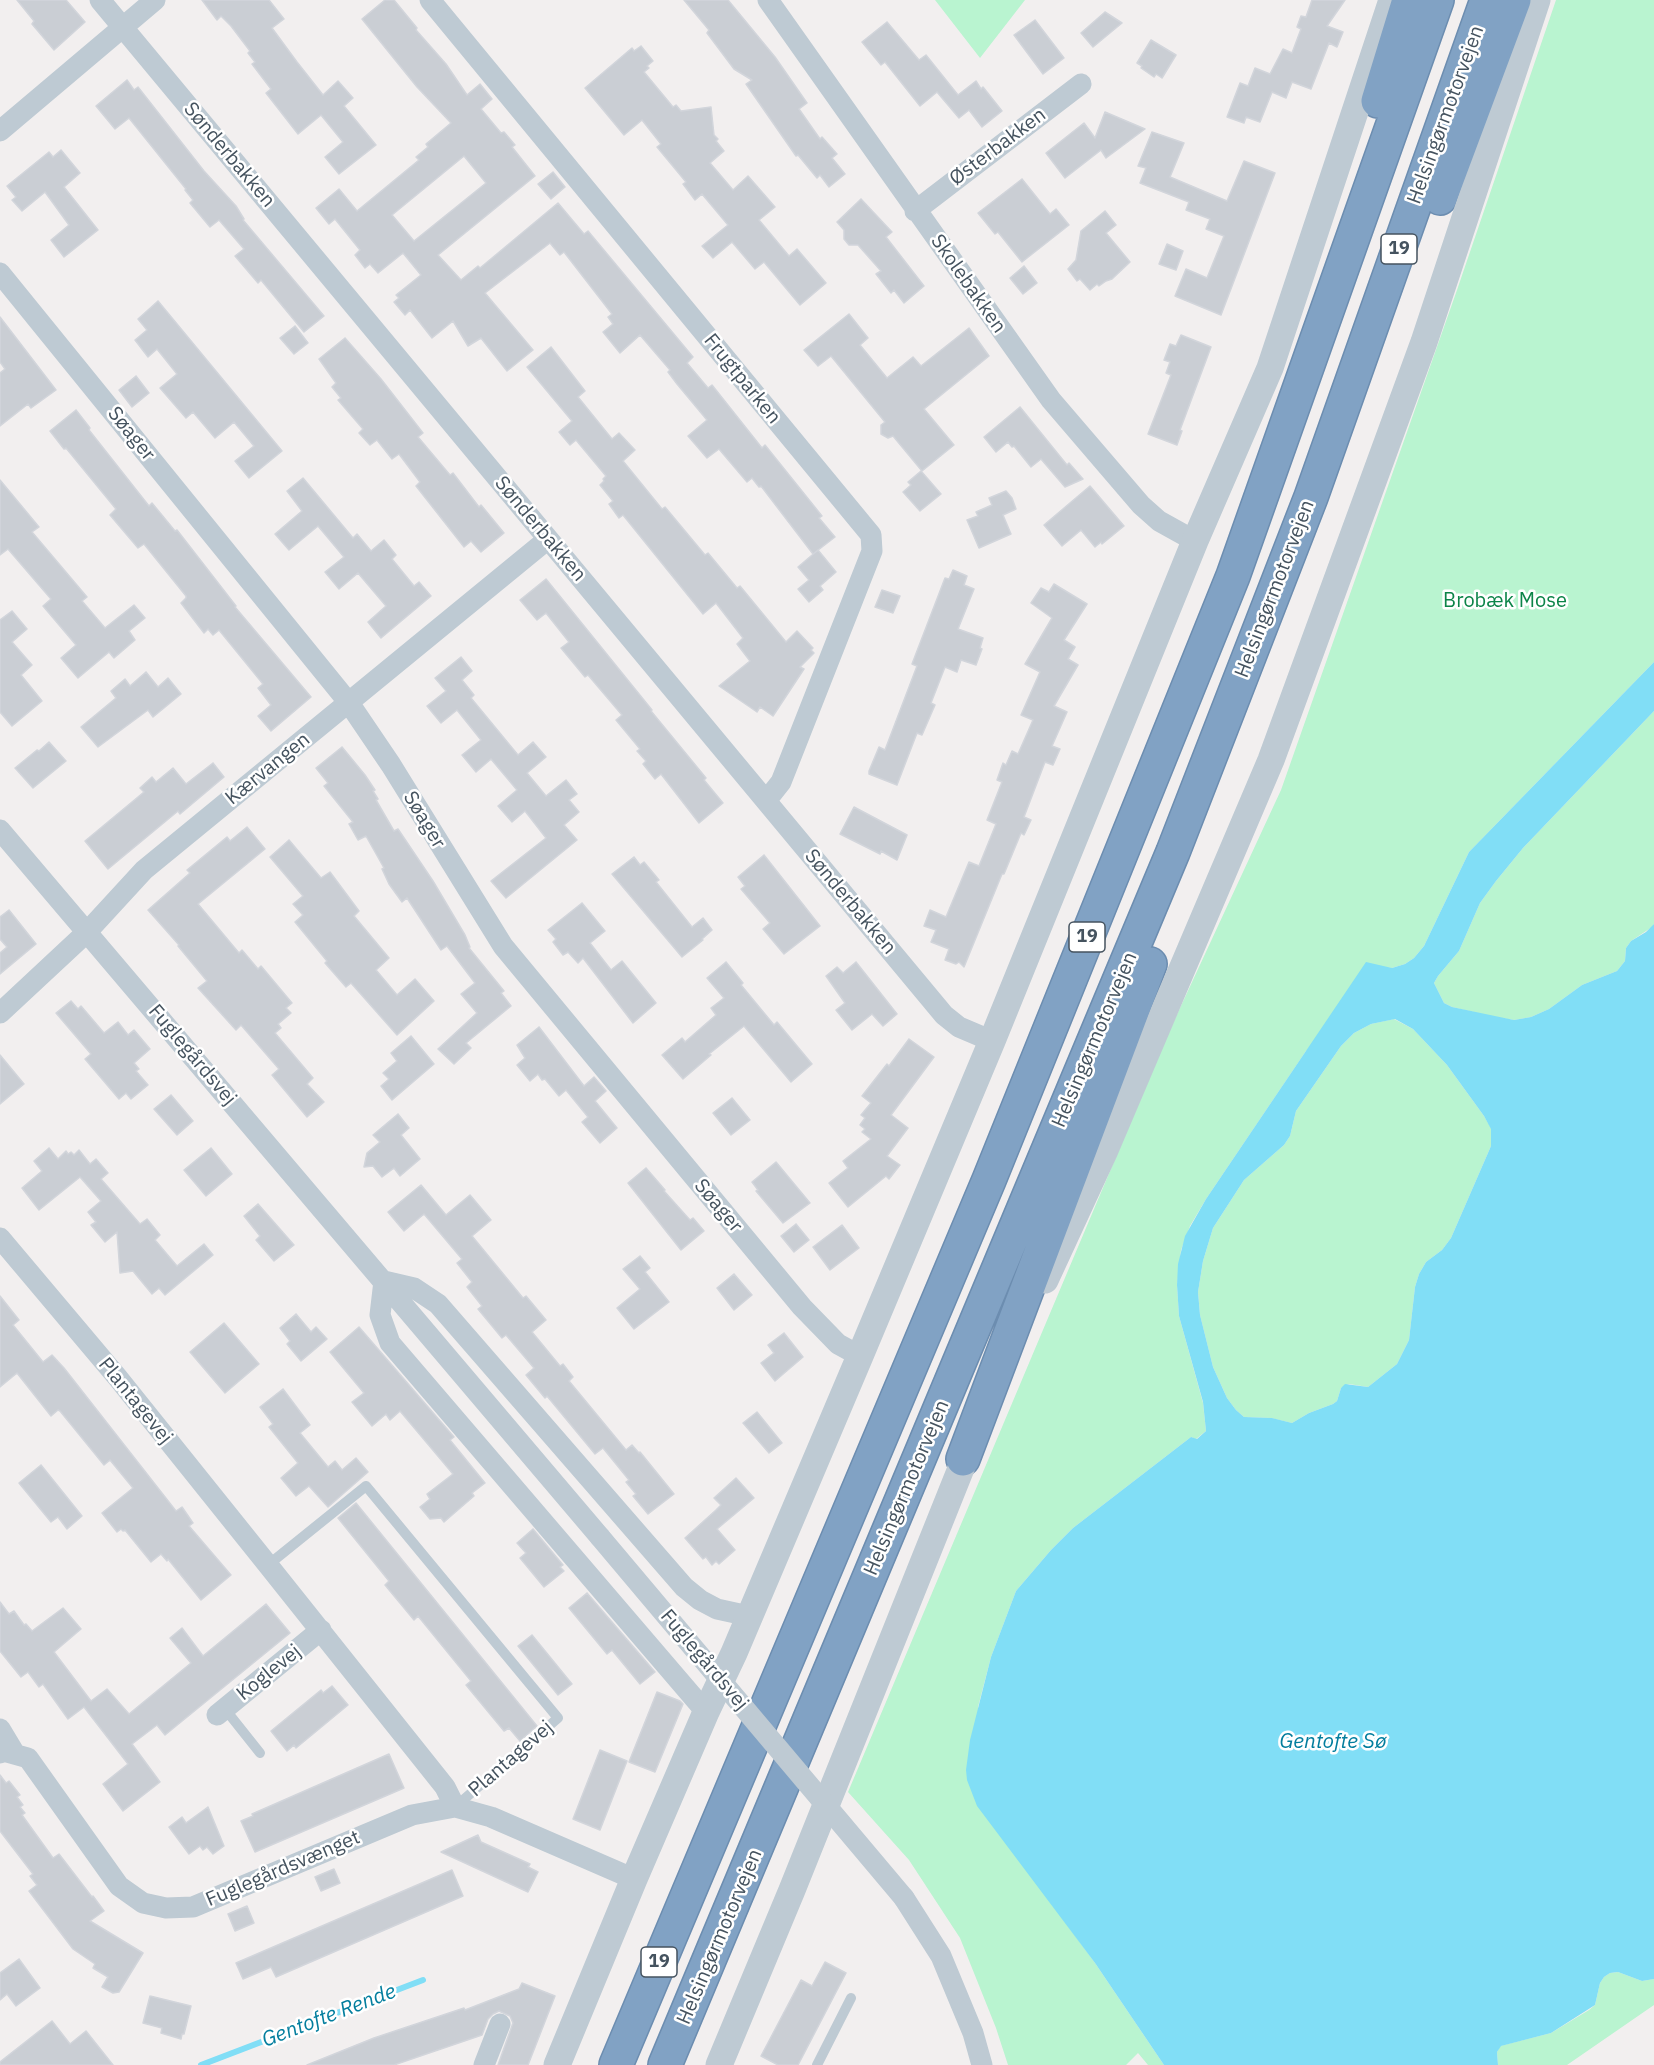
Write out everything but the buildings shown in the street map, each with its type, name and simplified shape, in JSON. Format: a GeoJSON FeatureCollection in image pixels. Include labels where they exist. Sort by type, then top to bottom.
{"type":"FeatureCollection","features":[{"type":"Feature","properties":{"kind":"highway"},"geometry":{"type":"LineString","coordinates":[[1337,279],[1335,241],[1409,0]]}},
{"type":"Feature","properties":{"kind":"highway","name":"19"},"geometry":{"type":"LineString","coordinates":[[616,2065],[984,1191],[1229,586],[1437,0]]}},
{"type":"Feature","properties":{"kind":"highway","name":"Helsingørmotorvejen"},"geometry":{"type":"LineString","coordinates":[[665,2065],[1173,852],[1311,497],[1487,0]]}},
{"type":"Feature","properties":{"kind":"highway"},"geometry":{"type":"LineString","coordinates":[[1311,497],[1331,493],[1514,0]]}},
{"type":"Feature","properties":{"kind":"highway"},"geometry":{"type":"LineString","coordinates":[[963,1459],[1178,889],[1173,852]]}},
{"type":"Feature","properties":{"kind":"highway"},"geometry":{"type":"LineString","coordinates":[[594,2065],[683,1874],[702,1860]]}},
{"type":"Feature","properties":{"kind":"street","name":"Sønderbakken"},"geometry":{"type":"LineString","coordinates":[[100,0],[944,1015],[959,1027],[992,1041]]}},
{"type":"Feature","properties":{"kind":"street"},"geometry":{"type":"LineString","coordinates":[[0,131],[155,0]]}},
{"type":"Feature","properties":{"kind":"street","name":"Frugtparken"},"geometry":{"type":"LineString","coordinates":[[430,0],[871,535],[872,550],[781,782],[766,801]]}},
{"type":"Feature","properties":{"kind":"street","name":"Skolebakken"},"geometry":{"type":"LineString","coordinates":[[768,0],[1058,409],[1141,505],[1159,521],[1196,541]]}},
{"type":"Feature","properties":{"kind":"street"},"geometry":{"type":"LineString","coordinates":[[557,2065],[705,1712],[749,1616],[860,1356],[992,1041],[1196,541],[1270,368],[1392,0]]}},
{"type":"Feature","properties":{"kind":"street"},"geometry":{"type":"LineString","coordinates":[[718,2065],[792,1890],[963,1459],[1105,1150],[1270,760],[1424,342],[1538,0]]}},
{"type":"Feature","properties":{"kind":"street","name":"Østerbakken"},"geometry":{"type":"LineString","coordinates":[[915,210],[1081,84]]}},
{"type":"Feature","properties":{"kind":"street","name":"Søager"},"geometry":{"type":"LineString","coordinates":[[0,273],[349,703],[391,765],[503,946],[801,1307],[838,1344],[860,1356]]}},
{"type":"Feature","properties":{"kind":"street","name":"Kærvangen"},"geometry":{"type":"LineString","coordinates":[[0,1013],[87,932],[144,870],[548,539]]}},
{"type":"Feature","properties":{"kind":"street","name":"Fuglegårdsvej"},"geometry":{"type":"LineString","coordinates":[[0,830],[904,1898],[941,1956],[973,2033],[981,2065]]}},
{"type":"Feature","properties":{"kind":"street","name":"Plantagevej"},"geometry":{"type":"LineString","coordinates":[[0,1238],[118,1378],[321,1630],[445,1787],[455,1807]]}},
{"type":"Feature","properties":{"kind":"street","name":"Fuglegårdsvej"},"geometry":{"type":"LineString","coordinates":[[384,1281],[414,1288],[438,1304],[684,1587],[700,1600],[717,1609],[749,1616]]}},
{"type":"Feature","properties":{"kind":"street","name":"Fuglegårdsvej"},"geometry":{"type":"LineString","coordinates":[[384,1281],[380,1315],[390,1343],[705,1712]]}},
{"type":"Feature","properties":{"kind":"street","name":"Koglevej"},"geometry":{"type":"LineString","coordinates":[[221,1712],[321,1630]]}},
{"type":"Feature","properties":{"kind":"street","name":"Fuglegårdsvænget"},"geometry":{"type":"LineString","coordinates":[[0,1729],[7,1753],[28,1758],[119,1886],[143,1903],[166,1908],[193,1907],[412,1815],[455,1807],[491,1817],[634,1879]]}},
{"type":"Feature","properties":{"kind":"street"},"geometry":{"type":"LineString","coordinates":[[484,2065],[500,2024]]}},
{"type":"Feature","properties":{"kind":"lane","name":"Plantagevej"},"geometry":{"type":"LineString","coordinates":[[268,1565],[366,1486],[558,1719],[455,1807]]}},
{"type":"Feature","properties":{"kind":"lane"},"geometry":{"type":"LineString","coordinates":[[221,1712],[260,1753]]}},
{"type":"Feature","properties":{"kind":"lane"},"geometry":{"type":"LineString","coordinates":[[817,2065],[852,1998]]}},
{"type":"Feature","properties":{"kind":"green space"},"geometry":{"type":"Polygon","coordinates":[[[935,0],[1025,0],[980,58],[935,0]]]}},
{"type":"Feature","properties":{"kind":"green space","name":"Brobæk Mose"},"geometry":{"type":"Polygon","coordinates":[[[1556,0],[1654,0],[1654,662],[1469,852],[1424,946],[1414,958],[1392,968],[1380,967],[1306,1051],[1206,1199],[1190,1226],[1181,1250],[1177,1285],[1179,1316],[1203,1403],[1206,1431],[1196,1439],[1191,1437],[1073,1528],[1016,1591],[991,1657],[978,1707],[1049,1900],[1164,2065],[1148,2065],[1138,2053],[1126,2065],[1008,2065],[996,2028],[960,1938],[909,1860],[848,1792],[1167,1036],[1281,790],[1457,290],[1556,0]]]}},
{"type":"Feature","properties":{"kind":"green space"},"geometry":{"type":"Polygon","coordinates":[[[1654,711],[1654,924],[1652,927],[1631,941],[1626,948],[1625,961],[1617,971],[1582,985],[1549,1009],[1531,1017],[1514,1020],[1495,1017],[1444,1003],[1434,983],[1459,951],[1480,903],[1523,848],[1654,711]]]}},
{"type":"Feature","properties":{"kind":"green space"},"geometry":{"type":"Polygon","coordinates":[[[1394,1019],[1413,1029],[1447,1065],[1491,1128],[1491,1146],[1451,1238],[1442,1250],[1426,1262],[1419,1274],[1415,1287],[1409,1340],[1397,1364],[1368,1387],[1349,1384],[1341,1388],[1337,1401],[1333,1404],[1309,1413],[1292,1423],[1271,1418],[1244,1417],[1227,1398],[1213,1367],[1200,1315],[1198,1292],[1203,1261],[1213,1228],[1244,1180],[1284,1145],[1290,1136],[1296,1111],[1341,1046],[1354,1033],[1371,1024],[1394,1019]]]}},
{"type":"Feature","properties":{"kind":"green space"},"geometry":{"type":"Polygon","coordinates":[[[1618,1972],[1642,1981],[1654,1979],[1654,2005],[1567,2065],[1498,2065],[1497,2052],[1500,2046],[1551,2033],[1589,2010],[1595,2005],[1600,1983],[1604,1977],[1618,1972]]]}},
{"type":"Feature","properties":{"kind":"water","name":"Gentofte Sø"},"geometry":{"type":"Polygon","coordinates":[[[1654,662],[1654,711],[1523,848],[1496,881],[1480,903],[1459,951],[1434,983],[1444,1003],[1452,1007],[1514,1020],[1531,1017],[1549,1009],[1582,985],[1617,971],[1625,961],[1626,948],[1631,941],[1654,924],[1654,1979],[1642,1981],[1618,1972],[1610,1973],[1600,1983],[1595,2005],[1551,2033],[1501,2046],[1497,2052],[1498,2065],[1164,2065],[1095,1963],[977,1806],[967,1780],[970,1740],[991,1657],[1016,1591],[1073,1528],[1191,1437],[1197,1439],[1206,1431],[1203,1402],[1179,1316],[1178,1264],[1185,1236],[1206,1199],[1366,962],[1392,968],[1414,958],[1424,946],[1469,852],[1654,662]],[[1395,1019],[1371,1024],[1354,1033],[1341,1046],[1296,1111],[1290,1136],[1284,1145],[1244,1180],[1213,1228],[1203,1261],[1198,1292],[1200,1315],[1213,1367],[1227,1398],[1244,1417],[1272,1418],[1292,1423],[1309,1413],[1333,1404],[1337,1401],[1341,1388],[1345,1384],[1368,1387],[1397,1364],[1409,1340],[1415,1287],[1419,1274],[1426,1262],[1442,1250],[1451,1238],[1491,1146],[1491,1129],[1484,1116],[1447,1065],[1413,1029],[1395,1019]]]}},
{"type":"Feature","properties":{"kind":"waterway","name":"Gentofte Rende"},"geometry":{"type":"LineString","coordinates":[[201,2065],[423,1980]]}}]}
